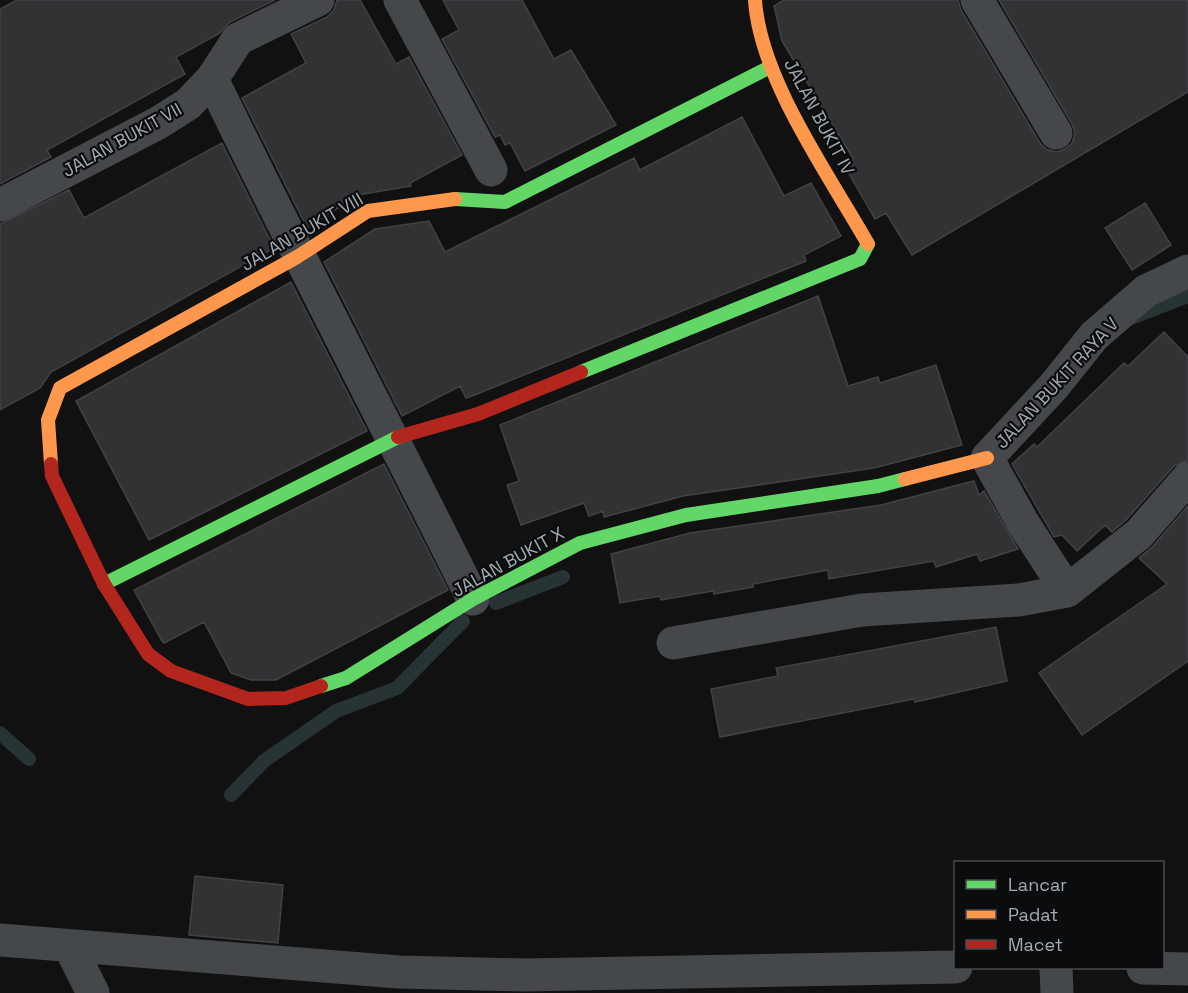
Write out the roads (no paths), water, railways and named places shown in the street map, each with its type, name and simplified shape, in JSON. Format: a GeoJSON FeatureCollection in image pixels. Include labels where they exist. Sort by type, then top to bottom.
{"type":"FeatureCollection","features":[{"type":"Feature","properties":{"kind":"street","name":"JALAN BUKIT VII"},"geometry":{"type":"LineString","coordinates":[[0,205],[158,123],[188,104],[212,79],[238,39],[318,0]]}},
{"type":"Feature","properties":{"kind":"street"},"geometry":{"type":"LineString","coordinates":[[400,0],[491,170]]}},
{"type":"Feature","properties":{"kind":"street","name":"JALAN BUKIT IV"},"geometry":{"type":"LineString","coordinates":[[394,438],[489,410],[860,259],[868,245],[770,67],[754,21],[755,0]]}},
{"type":"Feature","properties":{"kind":"street"},"geometry":{"type":"LineString","coordinates":[[977,0],[1056,133]]}},
{"type":"Feature","properties":{"kind":"street","name":"JALAN BUKIT VIII"},"geometry":{"type":"LineString","coordinates":[[48,420],[60,388],[297,256],[368,211],[451,200],[505,202],[770,67]]}},
{"type":"Feature","properties":{"kind":"street"},"geometry":{"type":"LineString","coordinates":[[212,79],[297,256],[394,438],[473,599]]}},
{"type":"Feature","properties":{"kind":"street","name":"JALAN BUKIT RAYA V"},"geometry":{"type":"LineString","coordinates":[[1000,478],[1054,386],[1094,336],[1146,291],[1188,271]]}},
{"type":"Feature","properties":{"kind":"street","name":"JALAN BUKIT X"},"geometry":{"type":"LineString","coordinates":[[48,420],[52,477],[104,584],[148,654],[171,671],[248,699],[286,698],[346,678],[473,599],[580,543],[686,514],[878,486],[1000,478]]}},
{"type":"Feature","properties":{"kind":"street"},"geometry":{"type":"LineString","coordinates":[[104,584],[394,438]]}},
{"type":"Feature","properties":{"kind":"street"},"geometry":{"type":"LineString","coordinates":[[1000,478],[1023,523],[1067,591]]}},
{"type":"Feature","properties":{"kind":"street"},"geometry":{"type":"LineString","coordinates":[[673,643],[862,610],[1019,600],[1067,591],[1139,534],[1188,478]]}},
{"type":"Feature","properties":{"kind":"street"},"geometry":{"type":"LineString","coordinates":[[0,940],[399,972],[857,981],[954,967]]}},
{"type":"Feature","properties":{"kind":"street"},"geometry":{"type":"LineString","coordinates":[[70,947],[93,993]]}},
{"type":"Feature","properties":{"kind":"street"},"geometry":{"type":"LineString","coordinates":[[1164,968],[1188,969]]}},
{"type":"Feature","properties":{"kind":"street"},"geometry":{"type":"LineString","coordinates":[[1056,969],[1058,993]]}},
{"type":"Feature","properties":{"kind":"waterway"},"geometry":{"type":"LineString","coordinates":[[1131,318],[1188,296]]}},
{"type":"Feature","properties":{"kind":"waterway"},"geometry":{"type":"LineString","coordinates":[[496,603],[563,577]]}},
{"type":"Feature","properties":{"kind":"waterway"},"geometry":{"type":"LineString","coordinates":[[231,795],[264,761],[336,711],[397,688],[463,621]]}},
{"type":"Feature","properties":{"kind":"waterway"},"geometry":{"type":"LineString","coordinates":[[0,733],[29,759]]}}]}
